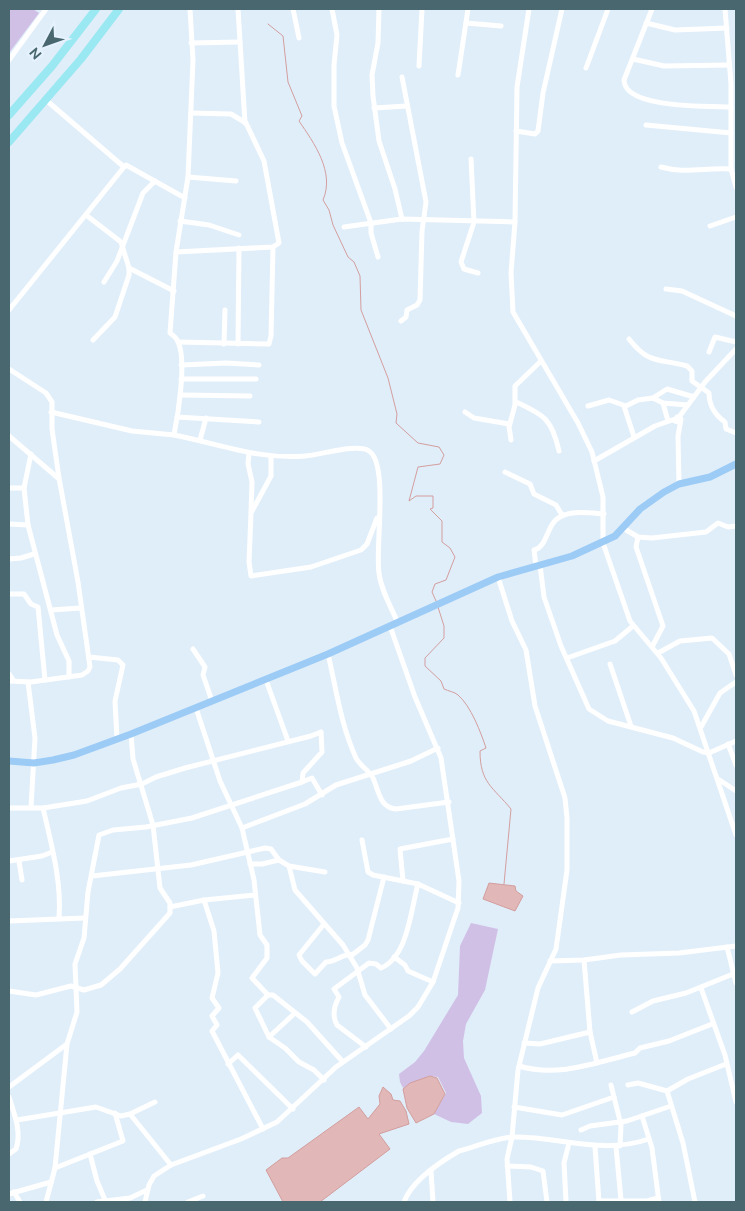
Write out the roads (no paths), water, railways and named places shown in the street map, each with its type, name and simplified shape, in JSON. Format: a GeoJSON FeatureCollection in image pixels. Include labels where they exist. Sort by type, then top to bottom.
{"type":"FeatureCollection","features":[{"type":"Feature","properties":{"kind":"highway"},"geometry":{"type":"LineString","coordinates":[[9,115],[34,88],[96,9]]}},
{"type":"Feature","properties":{"kind":"highway"},"geometry":{"type":"LineString","coordinates":[[9,142],[46,100],[119,9]]}},
{"type":"Feature","properties":{"kind":"highway"},"geometry":{"type":"LineString","coordinates":[[34,88],[46,100]]}},
{"type":"Feature","properties":{"kind":"main road"},"geometry":{"type":"LineString","coordinates":[[9,761],[34,763],[74,755],[131,734],[328,654],[498,577],[558,561],[602,543],[614,536],[648,502],[679,484],[710,477],[736,464]]}},
{"type":"Feature","properties":{"kind":"street"},"geometry":{"type":"LineString","coordinates":[[9,60],[46,9]]}},
{"type":"Feature","properties":{"kind":"street"},"geometry":{"type":"LineString","coordinates":[[174,435],[181,395],[181,365],[178,342],[170,333],[176,252],[188,177],[194,60],[191,42],[190,9]]}},
{"type":"Feature","properties":{"kind":"street"},"geometry":{"type":"LineString","coordinates":[[176,252],[273,247],[279,244],[264,161],[246,123],[238,9]]}},
{"type":"Feature","properties":{"kind":"street"},"geometry":{"type":"LineString","coordinates":[[293,9],[299,38]]}},
{"type":"Feature","properties":{"kind":"street"},"geometry":{"type":"LineString","coordinates":[[332,9],[337,35],[334,65],[334,106],[342,143],[371,223],[371,233],[378,257]]}},
{"type":"Feature","properties":{"kind":"street"},"geometry":{"type":"LineString","coordinates":[[379,9],[378,44],[372,75],[374,108],[379,141],[396,189],[402,219]]}},
{"type":"Feature","properties":{"kind":"street"},"geometry":{"type":"LineString","coordinates":[[420,66],[422,9]]}},
{"type":"Feature","properties":{"kind":"street"},"geometry":{"type":"LineString","coordinates":[[458,75],[468,9]]}},
{"type":"Feature","properties":{"kind":"street"},"geometry":{"type":"LineString","coordinates":[[529,9],[518,76],[515,222],[511,273],[514,312],[540,361],[578,423],[594,461],[603,497],[602,543],[633,626],[658,653],[685,697],[700,727],[736,836]]}},
{"type":"Feature","properties":{"kind":"street"},"geometry":{"type":"LineString","coordinates":[[516,131],[535,134],[538,131],[543,93],[562,9]]}},
{"type":"Feature","properties":{"kind":"street"},"geometry":{"type":"LineString","coordinates":[[586,68],[608,9]]}},
{"type":"Feature","properties":{"kind":"street"},"geometry":{"type":"LineString","coordinates":[[652,9],[624,83],[636,97],[670,104],[731,107]]}},
{"type":"Feature","properties":{"kind":"street"},"geometry":{"type":"LineString","coordinates":[[725,9],[733,95],[731,107],[731,169],[736,187]]}},
{"type":"Feature","properties":{"kind":"street"},"geometry":{"type":"LineString","coordinates":[[466,23],[501,26]]}},
{"type":"Feature","properties":{"kind":"street"},"geometry":{"type":"LineString","coordinates":[[646,23],[675,30],[727,28]]}},
{"type":"Feature","properties":{"kind":"street"},"geometry":{"type":"LineString","coordinates":[[191,42],[240,42]]}},
{"type":"Feature","properties":{"kind":"street"},"geometry":{"type":"LineString","coordinates":[[633,59],[664,66],[729,65]]}},
{"type":"Feature","properties":{"kind":"street"},"geometry":{"type":"LineString","coordinates":[[401,321],[406,317],[407,310],[417,305],[420,300],[423,221],[426,202],[402,78]]}},
{"type":"Feature","properties":{"kind":"street"},"geometry":{"type":"LineString","coordinates":[[46,100],[124,167]]}},
{"type":"Feature","properties":{"kind":"street"},"geometry":{"type":"LineString","coordinates":[[374,108],[407,106]]}},
{"type":"Feature","properties":{"kind":"street"},"geometry":{"type":"LineString","coordinates":[[191,114],[231,114],[246,123]]}},
{"type":"Feature","properties":{"kind":"street"},"geometry":{"type":"LineString","coordinates":[[646,126],[731,134]]}},
{"type":"Feature","properties":{"kind":"street"},"geometry":{"type":"LineString","coordinates":[[470,159],[474,222],[461,262],[464,269],[478,272]]}},
{"type":"Feature","properties":{"kind":"street"},"geometry":{"type":"LineString","coordinates":[[9,310],[126,165],[184,198]]}},
{"type":"Feature","properties":{"kind":"street"},"geometry":{"type":"LineString","coordinates":[[660,167],[688,171],[718,168],[731,169]]}},
{"type":"Feature","properties":{"kind":"street"},"geometry":{"type":"LineString","coordinates":[[188,177],[236,181]]}},
{"type":"Feature","properties":{"kind":"street"},"geometry":{"type":"LineString","coordinates":[[104,282],[123,245],[143,192],[155,181]]}},
{"type":"Feature","properties":{"kind":"street"},"geometry":{"type":"LineString","coordinates":[[86,214],[123,245],[129,268],[129,276],[115,317],[93,340]]}},
{"type":"Feature","properties":{"kind":"street"},"geometry":{"type":"LineString","coordinates":[[710,226],[736,217]]}},
{"type":"Feature","properties":{"kind":"street"},"geometry":{"type":"LineString","coordinates":[[344,227],[402,219],[515,222]]}},
{"type":"Feature","properties":{"kind":"street"},"geometry":{"type":"LineString","coordinates":[[180,221],[209,225],[239,235]]}},
{"type":"Feature","properties":{"kind":"street"},"geometry":{"type":"LineString","coordinates":[[178,342],[266,344],[270,342],[273,247]]}},
{"type":"Feature","properties":{"kind":"street"},"geometry":{"type":"LineString","coordinates":[[238,344],[239,248]]}},
{"type":"Feature","properties":{"kind":"street"},"geometry":{"type":"LineString","coordinates":[[129,268],[174,291]]}},
{"type":"Feature","properties":{"kind":"street"},"geometry":{"type":"LineString","coordinates":[[666,288],[682,291],[736,315]]}},
{"type":"Feature","properties":{"kind":"street"},"geometry":{"type":"LineString","coordinates":[[9,299],[15,303]]}},
{"type":"Feature","properties":{"kind":"street"},"geometry":{"type":"LineString","coordinates":[[224,344],[225,310]]}},
{"type":"Feature","properties":{"kind":"street"},"geometry":{"type":"LineString","coordinates":[[710,352],[715,337],[736,342]]}},
{"type":"Feature","properties":{"kind":"street"},"geometry":{"type":"LineString","coordinates":[[629,339],[643,354],[661,362],[687,366],[692,371],[692,381],[709,393],[710,402],[716,415],[725,422],[726,429],[736,433]]}},
{"type":"Feature","properties":{"kind":"street"},"geometry":{"type":"LineString","coordinates":[[679,484],[678,420],[700,388],[736,349]]}},
{"type":"Feature","properties":{"kind":"street"},"geometry":{"type":"LineString","coordinates":[[511,440],[509,424],[516,402],[514,389],[516,383],[540,361]]}},
{"type":"Feature","properties":{"kind":"street"},"geometry":{"type":"LineString","coordinates":[[181,365],[226,363],[259,365]]}},
{"type":"Feature","properties":{"kind":"street"},"geometry":{"type":"LineString","coordinates":[[9,369],[46,393],[52,402],[51,412],[59,478],[78,582],[89,657],[88,671],[84,675],[28,682],[11,681],[9,674]]}},
{"type":"Feature","properties":{"kind":"street"},"geometry":{"type":"LineString","coordinates":[[181,379],[256,379]]}},
{"type":"Feature","properties":{"kind":"street"},"geometry":{"type":"LineString","coordinates":[[588,406],[609,400],[624,406],[638,400],[654,398],[667,389],[694,397]]}},
{"type":"Feature","properties":{"kind":"street"},"geometry":{"type":"LineString","coordinates":[[181,395],[250,396]]}},
{"type":"Feature","properties":{"kind":"street"},"geometry":{"type":"LineString","coordinates":[[654,398],[663,403],[688,406]]}},
{"type":"Feature","properties":{"kind":"street"},"geometry":{"type":"LineString","coordinates":[[516,402],[549,423],[554,429],[559,451]]}},
{"type":"Feature","properties":{"kind":"street"},"geometry":{"type":"LineString","coordinates":[[663,403],[668,421]]}},
{"type":"Feature","properties":{"kind":"street"},"geometry":{"type":"LineString","coordinates":[[624,406],[634,437]]}},
{"type":"Feature","properties":{"kind":"street"},"geometry":{"type":"LineString","coordinates":[[51,412],[132,431],[174,435],[200,440],[271,457],[321,455],[354,448],[368,450],[374,456],[381,489],[378,515],[378,571],[398,623]]}},
{"type":"Feature","properties":{"kind":"street"},"geometry":{"type":"LineString","coordinates":[[465,412],[474,418],[509,424]]}},
{"type":"Feature","properties":{"kind":"street"},"geometry":{"type":"LineString","coordinates":[[177,417],[259,422]]}},
{"type":"Feature","properties":{"kind":"street"},"geometry":{"type":"LineString","coordinates":[[200,440],[206,418]]}},
{"type":"Feature","properties":{"kind":"street"},"geometry":{"type":"LineString","coordinates":[[594,461],[634,437],[668,421],[678,420]]}},
{"type":"Feature","properties":{"kind":"street"},"geometry":{"type":"LineString","coordinates":[[9,436],[59,478]]}},
{"type":"Feature","properties":{"kind":"street"},"geometry":{"type":"LineString","coordinates":[[249,453],[248,464],[252,482],[249,562],[251,576],[312,566],[364,549],[378,515]]}},
{"type":"Feature","properties":{"kind":"street"},"geometry":{"type":"LineString","coordinates":[[31,454],[24,488],[28,525],[34,554],[57,635],[70,661],[69,677]]}},
{"type":"Feature","properties":{"kind":"street"},"geometry":{"type":"LineString","coordinates":[[251,513],[271,476],[271,457]]}},
{"type":"Feature","properties":{"kind":"street"},"geometry":{"type":"LineString","coordinates":[[505,472],[530,484],[534,494],[556,505],[562,515]]}},
{"type":"Feature","properties":{"kind":"street"},"geometry":{"type":"LineString","coordinates":[[9,488],[24,488]]}},
{"type":"Feature","properties":{"kind":"street"},"geometry":{"type":"LineString","coordinates":[[604,514],[582,513],[562,515],[553,522],[540,549],[534,550],[544,597],[566,658],[589,709],[608,721],[673,738],[709,753],[736,741]]}},
{"type":"Feature","properties":{"kind":"street"},"geometry":{"type":"LineString","coordinates":[[623,528],[638,537],[652,538],[706,532],[718,523],[728,527],[736,526]]}},
{"type":"Feature","properties":{"kind":"street"},"geometry":{"type":"LineString","coordinates":[[9,524],[28,525]]}},
{"type":"Feature","properties":{"kind":"street"},"geometry":{"type":"LineString","coordinates":[[638,537],[636,547],[664,626],[652,647]]}},
{"type":"Feature","properties":{"kind":"street"},"geometry":{"type":"LineString","coordinates":[[9,559],[34,554]]}},
{"type":"Feature","properties":{"kind":"street"},"geometry":{"type":"LineString","coordinates":[[498,577],[512,621],[526,650],[535,706],[565,798],[567,818],[567,870],[556,949],[538,988],[519,1066],[507,1166],[510,1202]]}},
{"type":"Feature","properties":{"kind":"street"},"geometry":{"type":"LineString","coordinates":[[9,594],[24,594],[31,604],[38,608],[81,608]]}},
{"type":"Feature","properties":{"kind":"street"},"geometry":{"type":"LineString","coordinates":[[38,608],[46,680]]}},
{"type":"Feature","properties":{"kind":"street"},"geometry":{"type":"LineString","coordinates":[[145,1202],[147,1190],[154,1176],[170,1165],[277,1122],[343,1062],[366,1048],[418,1007],[433,982],[459,903],[459,880],[449,802],[438,748],[415,697],[390,626]]}},
{"type":"Feature","properties":{"kind":"street"},"geometry":{"type":"LineString","coordinates":[[566,658],[615,641],[633,626]]}},
{"type":"Feature","properties":{"kind":"street"},"geometry":{"type":"LineString","coordinates":[[658,653],[680,641],[712,638],[729,654],[736,675]]}},
{"type":"Feature","properties":{"kind":"street"},"geometry":{"type":"LineString","coordinates":[[193,649],[205,667],[203,675],[212,701]]}},
{"type":"Feature","properties":{"kind":"street"},"geometry":{"type":"LineString","coordinates":[[328,654],[339,704],[355,757],[374,780],[376,790],[389,808],[449,802]]}},
{"type":"Feature","properties":{"kind":"street"},"geometry":{"type":"LineString","coordinates":[[89,657],[118,660],[122,665],[115,701],[117,739]]}},
{"type":"Feature","properties":{"kind":"street"},"geometry":{"type":"LineString","coordinates":[[610,664],[631,726]]}},
{"type":"Feature","properties":{"kind":"street"},"geometry":{"type":"LineString","coordinates":[[266,680],[288,741]]}},
{"type":"Feature","properties":{"kind":"street"},"geometry":{"type":"LineString","coordinates":[[28,682],[35,738],[31,807]]}},
{"type":"Feature","properties":{"kind":"street"},"geometry":{"type":"LineString","coordinates":[[700,727],[720,693],[736,682]]}},
{"type":"Feature","properties":{"kind":"street"},"geometry":{"type":"LineString","coordinates":[[196,708],[213,761],[242,828],[259,913],[260,935],[267,945],[267,958],[252,978],[268,995],[273,995],[322,1036],[343,1062]]}},
{"type":"Feature","properties":{"kind":"street"},"geometry":{"type":"LineString","coordinates":[[9,808],[43,808],[87,801],[121,788],[142,784],[163,774],[321,732],[322,752],[306,768],[302,782]]}},
{"type":"Feature","properties":{"kind":"street"},"geometry":{"type":"LineString","coordinates":[[9,991],[36,995],[71,986],[75,989],[84,990],[92,988],[114,975],[170,913],[170,907],[160,888],[153,825],[133,759],[131,734]]}},
{"type":"Feature","properties":{"kind":"street"},"geometry":{"type":"LineString","coordinates":[[728,744],[736,765]]}},
{"type":"Feature","properties":{"kind":"street"},"geometry":{"type":"LineString","coordinates":[[242,828],[300,806],[322,795],[332,786],[411,761],[438,748]]}},
{"type":"Feature","properties":{"kind":"street"},"geometry":{"type":"LineString","coordinates":[[46,1202],[55,1168],[59,1113],[67,1067],[67,1044],[77,1012],[75,964],[84,938],[88,892],[97,839],[103,833],[192,818],[312,778],[322,795]]}},
{"type":"Feature","properties":{"kind":"street"},"geometry":{"type":"LineString","coordinates":[[717,778],[736,791]]}},
{"type":"Feature","properties":{"kind":"street"},"geometry":{"type":"LineString","coordinates":[[43,808],[60,903],[59,918]]}},
{"type":"Feature","properties":{"kind":"street"},"geometry":{"type":"LineString","coordinates":[[403,881],[400,849],[453,839]]}},
{"type":"Feature","properties":{"kind":"street"},"geometry":{"type":"LineString","coordinates":[[362,840],[368,872],[418,884],[459,903]]}},
{"type":"Feature","properties":{"kind":"street"},"geometry":{"type":"LineString","coordinates":[[92,876],[191,865],[269,848],[276,854],[279,860],[289,866],[325,872]]}},
{"type":"Feature","properties":{"kind":"street"},"geometry":{"type":"LineString","coordinates":[[9,862],[52,852]]}},
{"type":"Feature","properties":{"kind":"street"},"geometry":{"type":"LineString","coordinates":[[19,860],[22,880]]}},
{"type":"Feature","properties":{"kind":"street"},"geometry":{"type":"LineString","coordinates":[[250,864],[262,864],[279,860]]}},
{"type":"Feature","properties":{"kind":"street"},"geometry":{"type":"LineString","coordinates":[[289,866],[295,890],[348,954],[358,973],[365,995],[390,1029]]}},
{"type":"Feature","properties":{"kind":"street"},"geometry":{"type":"LineString","coordinates":[[324,924],[299,955],[300,959],[315,974],[326,962],[334,962],[348,954],[352,954],[365,945],[368,940],[384,877]]}},
{"type":"Feature","properties":{"kind":"street"},"geometry":{"type":"LineString","coordinates":[[366,1048],[339,1028],[335,1021],[335,1004],[339,997],[334,989],[369,963],[376,964],[381,968],[390,964],[402,945],[418,884]]}},
{"type":"Feature","properties":{"kind":"street"},"geometry":{"type":"LineString","coordinates":[[170,907],[204,900],[255,895]]}},
{"type":"Feature","properties":{"kind":"street"},"geometry":{"type":"LineString","coordinates":[[204,900],[214,932],[218,973],[212,998],[219,1008],[212,1016],[217,1025],[212,1031],[263,1129]]}},
{"type":"Feature","properties":{"kind":"street"},"geometry":{"type":"LineString","coordinates":[[9,921],[85,918]]}},
{"type":"Feature","properties":{"kind":"street"},"geometry":{"type":"LineString","coordinates":[[550,960],[584,960],[621,955],[679,953],[736,946]]}},
{"type":"Feature","properties":{"kind":"street"},"geometry":{"type":"LineString","coordinates":[[728,947],[736,983]]}},
{"type":"Feature","properties":{"kind":"street"},"geometry":{"type":"LineString","coordinates":[[394,957],[405,965],[408,971],[433,982]]}},
{"type":"Feature","properties":{"kind":"street"},"geometry":{"type":"LineString","coordinates":[[584,960],[590,1032],[597,1063]]}},
{"type":"Feature","properties":{"kind":"street"},"geometry":{"type":"LineString","coordinates":[[632,1012],[655,1000],[701,988],[733,974]]}},
{"type":"Feature","properties":{"kind":"street"},"geometry":{"type":"LineString","coordinates":[[701,988],[726,1064],[736,1102]]}},
{"type":"Feature","properties":{"kind":"street"},"geometry":{"type":"LineString","coordinates":[[268,995],[255,1008],[269,1037],[285,1048],[299,1062],[314,1070],[324,1080]]}},
{"type":"Feature","properties":{"kind":"street"},"geometry":{"type":"LineString","coordinates":[[269,1037],[295,1013]]}},
{"type":"Feature","properties":{"kind":"street"},"geometry":{"type":"LineString","coordinates":[[519,1066],[546,1072],[585,1066],[635,1053],[640,1048],[669,1041],[712,1024]]}},
{"type":"Feature","properties":{"kind":"street"},"geometry":{"type":"LineString","coordinates":[[524,1043],[540,1044],[590,1032]]}},
{"type":"Feature","properties":{"kind":"street"},"geometry":{"type":"LineString","coordinates":[[9,1087],[67,1044]]}},
{"type":"Feature","properties":{"kind":"street"},"geometry":{"type":"LineString","coordinates":[[228,1064],[238,1055],[293,1109]]}},
{"type":"Feature","properties":{"kind":"street"},"geometry":{"type":"LineString","coordinates":[[628,1085],[638,1083],[667,1091],[688,1079],[726,1064]]}},
{"type":"Feature","properties":{"kind":"street"},"geometry":{"type":"LineString","coordinates":[[612,1085],[620,1121],[618,1146],[621,1200]]}},
{"type":"Feature","properties":{"kind":"street"},"geometry":{"type":"LineString","coordinates":[[667,1091],[683,1143],[695,1202]]}},
{"type":"Feature","properties":{"kind":"street"},"geometry":{"type":"LineString","coordinates":[[9,1097],[17,1120],[17,1146],[9,1154]]}},
{"type":"Feature","properties":{"kind":"street"},"geometry":{"type":"LineString","coordinates":[[514,1107],[562,1114],[614,1097]]}},
{"type":"Feature","properties":{"kind":"street"},"geometry":{"type":"LineString","coordinates":[[17,1120],[101,1107],[121,1116],[156,1102]]}},
{"type":"Feature","properties":{"kind":"street"},"geometry":{"type":"LineString","coordinates":[[581,1130],[642,1116],[671,1106]]}},
{"type":"Feature","properties":{"kind":"street"},"geometry":{"type":"LineString","coordinates":[[55,1168],[123,1141],[115,1113]]}},
{"type":"Feature","properties":{"kind":"street"},"geometry":{"type":"LineString","coordinates":[[130,1114],[170,1165]]}},
{"type":"Feature","properties":{"kind":"street"},"geometry":{"type":"LineString","coordinates":[[595,1146],[599,1202],[621,1200],[647,1202],[658,1200],[649,1139],[642,1116]]}},
{"type":"Feature","properties":{"kind":"street"},"geometry":{"type":"LineString","coordinates":[[404,1202],[409,1192],[431,1171],[459,1151],[512,1136],[595,1146],[618,1146],[649,1139]]}},
{"type":"Feature","properties":{"kind":"street"},"geometry":{"type":"LineString","coordinates":[[566,1202],[564,1168],[569,1143]]}},
{"type":"Feature","properties":{"kind":"street"},"geometry":{"type":"LineString","coordinates":[[90,1154],[97,1181],[105,1200]]}},
{"type":"Feature","properties":{"kind":"street"},"geometry":{"type":"LineString","coordinates":[[507,1166],[531,1167],[543,1171],[547,1202]]}},
{"type":"Feature","properties":{"kind":"street"},"geometry":{"type":"LineString","coordinates":[[431,1171],[432,1202]]}},
{"type":"Feature","properties":{"kind":"street"},"geometry":{"type":"LineString","coordinates":[[20,1202],[12,1193],[51,1182]]}},
{"type":"Feature","properties":{"kind":"street"},"geometry":{"type":"LineString","coordinates":[[97,1202],[137,1195],[147,1190]]}},
{"type":"Feature","properties":{"kind":"street"},"geometry":{"type":"LineString","coordinates":[[137,1195],[145,1202]]}},
{"type":"Feature","properties":{"kind":"street"},"geometry":{"type":"LineString","coordinates":[[188,1202],[203,1196]]}},
{"type":"Feature","properties":{"kind":"waterway"},"geometry":{"type":"LineString","coordinates":[[268,24],[283,36],[288,82],[302,116],[299,121],[316,148],[325,168],[326,189],[323,200],[348,257],[354,262],[360,276],[361,310],[388,378],[397,414],[396,423],[418,443],[439,447],[444,455],[440,464],[418,467],[409,501],[416,496],[433,496],[433,508],[430,509],[442,521],[442,542],[450,548],[455,557],[446,580],[435,584],[432,592],[436,601]]}},
{"type":"Feature","properties":{"kind":"waterway"},"geometry":{"type":"LineString","coordinates":[[438,607],[444,626],[444,638],[425,658],[425,666],[441,681],[444,689],[457,694],[467,706],[486,748],[480,751],[485,778],[511,809],[504,884]]}}]}
